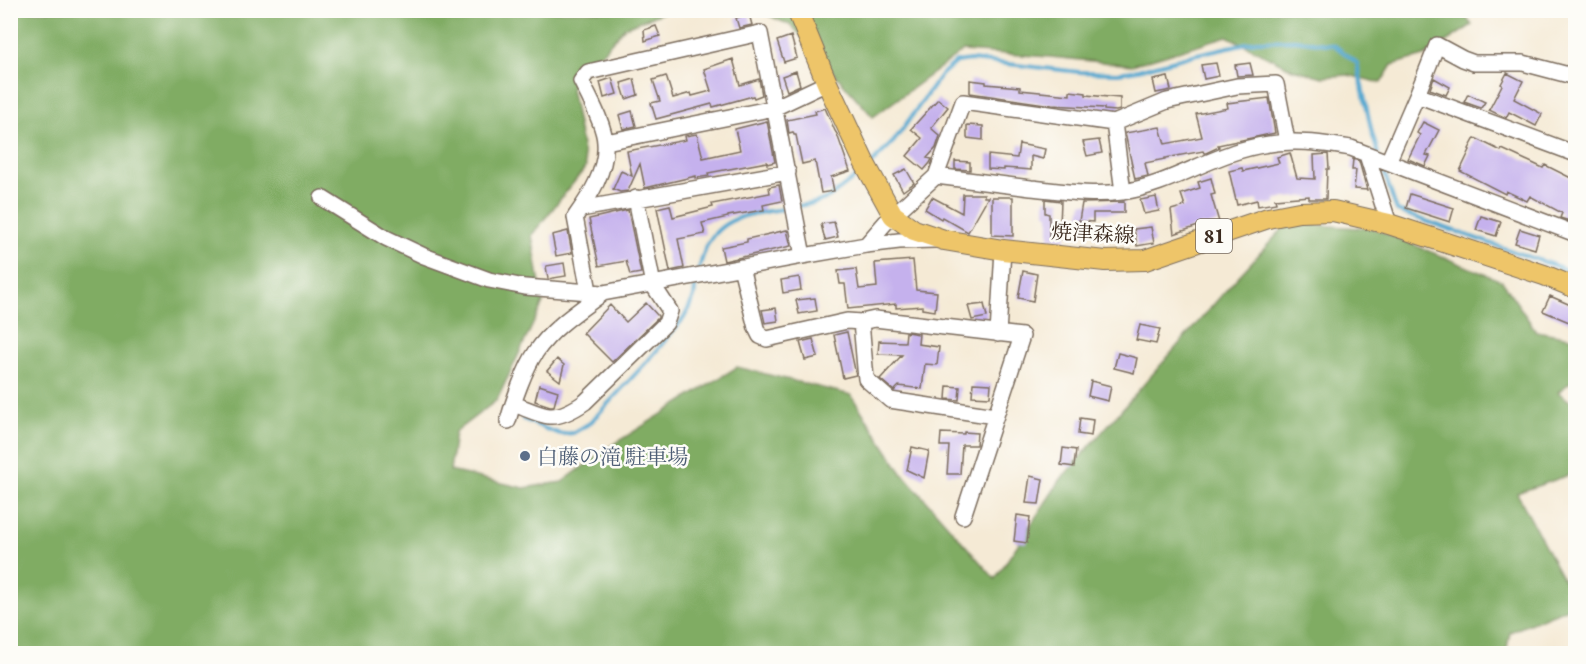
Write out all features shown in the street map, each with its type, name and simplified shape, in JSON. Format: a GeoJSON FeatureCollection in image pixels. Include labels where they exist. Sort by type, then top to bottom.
{"type":"FeatureCollection","features":[{"type":"Feature","properties":{"kind":"main road","name":"焼津森線"},"geometry":{"type":"LineString","coordinates":[[797,10],[827,83],[868,169],[893,215],[914,230],[944,240],[1003,250],[1106,261],[1145,260],[1268,218],[1299,212],[1333,211],[1389,224],[1544,275],[1575,288]]}},
{"type":"Feature","properties":{"kind":"street"},"geometry":{"type":"LineString","coordinates":[[596,292],[575,217],[601,173],[606,142],[596,112],[581,81],[588,72],[760,33],[803,256]]}},
{"type":"Feature","properties":{"kind":"street"},"geometry":{"type":"LineString","coordinates":[[1388,162],[1437,45],[1474,63],[1523,63],[1575,77]]}},
{"type":"Feature","properties":{"kind":"street"},"geometry":{"type":"LineString","coordinates":[[606,142],[774,108],[827,83]]}},
{"type":"Feature","properties":{"kind":"street"},"geometry":{"type":"LineString","coordinates":[[866,246],[893,215],[936,176],[963,102],[1114,123],[1167,101],[1237,86],[1276,84],[1287,141]]}},
{"type":"Feature","properties":{"kind":"street"},"geometry":{"type":"LineString","coordinates":[[1418,95],[1575,154]]}},
{"type":"Feature","properties":{"kind":"street"},"geometry":{"type":"LineString","coordinates":[[1114,123],[1123,192]]}},
{"type":"Feature","properties":{"kind":"street"},"geometry":{"type":"LineString","coordinates":[[936,176],[1071,192],[1096,194],[1123,192],[1152,186],[1237,151],[1260,145],[1287,141],[1322,143],[1351,148],[1575,234]]}},
{"type":"Feature","properties":{"kind":"street"},"geometry":{"type":"LineString","coordinates":[[1367,155],[1389,224]]}},
{"type":"Feature","properties":{"kind":"street"},"geometry":{"type":"LineString","coordinates":[[581,209],[788,172]]}},
{"type":"Feature","properties":{"kind":"street"},"geometry":{"type":"LineString","coordinates":[[322,198],[386,238],[424,256],[489,280],[525,287],[596,292],[653,285],[741,267],[899,241],[944,240]]}},
{"type":"Feature","properties":{"kind":"street"},"geometry":{"type":"LineString","coordinates":[[513,404],[549,416],[569,411],[585,402],[666,323],[670,310],[653,285],[636,198]]}},
{"type":"Feature","properties":{"kind":"street"},"geometry":{"type":"LineString","coordinates":[[998,334],[1003,250]]}},
{"type":"Feature","properties":{"kind":"street"},"geometry":{"type":"LineString","coordinates":[[741,267],[756,328],[760,336],[767,339],[848,321],[861,322],[875,319],[1022,336],[963,516]]}},
{"type":"Feature","properties":{"kind":"street"},"geometry":{"type":"LineString","coordinates":[[508,421],[536,352],[596,292]]}},
{"type":"Feature","properties":{"kind":"street"},"geometry":{"type":"LineString","coordinates":[[861,322],[866,379],[890,400],[995,416]]}},
{"type":"Feature","properties":{"kind":"green space"},"geometry":{"type":"Polygon","coordinates":[[[1460,10],[1472,25],[1424,56],[1392,65],[1381,83],[1348,75],[1323,77],[1292,69],[1227,36],[1132,65],[963,51],[873,117],[792,26],[759,11],[1460,10]]]}},
{"type":"Feature","properties":{"kind":"green space"},"geometry":{"type":"Polygon","coordinates":[[[10,11],[667,11],[625,27],[571,88],[586,167],[532,235],[543,303],[497,400],[455,432],[450,471],[524,488],[562,482],[612,445],[737,367],[851,395],[902,473],[995,579],[1061,479],[1235,280],[1288,223],[1375,229],[1502,281],[1536,331],[1575,338],[1575,379],[1558,392],[1575,405],[1575,473],[1517,493],[1575,605],[1510,632],[1506,654],[1309,654],[1305,651],[1302,654],[11,653],[10,11]]]}},
{"type":"Feature","properties":{"kind":"building"},"geometry":{"type":"Polygon","coordinates":[[[749,14],[752,25],[739,28],[736,18],[749,14]]]}},
{"type":"Feature","properties":{"kind":"building"},"geometry":{"type":"Polygon","coordinates":[[[656,26],[660,36],[645,41],[644,30],[656,26]]]}},
{"type":"Feature","properties":{"kind":"building"},"geometry":{"type":"Polygon","coordinates":[[[791,36],[797,58],[784,62],[777,41],[791,36]]]}},
{"type":"Feature","properties":{"kind":"building"},"geometry":{"type":"Polygon","coordinates":[[[733,59],[740,85],[759,79],[762,95],[713,107],[712,104],[656,119],[651,103],[660,101],[653,80],[666,76],[673,98],[691,93],[692,96],[711,91],[704,69],[733,59]]]}},
{"type":"Feature","properties":{"kind":"building"},"geometry":{"type":"Polygon","coordinates":[[[1216,63],[1219,76],[1204,79],[1201,65],[1216,63]]]}},
{"type":"Feature","properties":{"kind":"building"},"geometry":{"type":"Polygon","coordinates":[[[1250,63],[1253,75],[1237,76],[1235,65],[1250,63]]]}},
{"type":"Feature","properties":{"kind":"building"},"geometry":{"type":"Polygon","coordinates":[[[796,71],[800,85],[787,91],[782,76],[796,71]]]}},
{"type":"Feature","properties":{"kind":"building"},"geometry":{"type":"Polygon","coordinates":[[[1507,73],[1523,81],[1514,99],[1542,114],[1536,126],[1509,112],[1506,118],[1489,110],[1507,73]]]}},
{"type":"Feature","properties":{"kind":"building"},"geometry":{"type":"Polygon","coordinates":[[[1168,77],[1171,90],[1156,93],[1153,80],[1168,77]]]}},
{"type":"Feature","properties":{"kind":"building"},"geometry":{"type":"Polygon","coordinates":[[[612,78],[617,94],[604,98],[600,82],[612,78]]]}},
{"type":"Feature","properties":{"kind":"building"},"geometry":{"type":"Polygon","coordinates":[[[1434,78],[1450,87],[1446,95],[1430,89],[1434,78]]]}},
{"type":"Feature","properties":{"kind":"building"},"geometry":{"type":"Polygon","coordinates":[[[634,79],[638,95],[626,99],[621,83],[634,79]]]}},
{"type":"Feature","properties":{"kind":"building"},"geometry":{"type":"Polygon","coordinates":[[[970,80],[1020,87],[1020,90],[1070,95],[1070,91],[1120,98],[1120,110],[1052,105],[970,93],[970,80]]]}},
{"type":"Feature","properties":{"kind":"building"},"geometry":{"type":"Polygon","coordinates":[[[1468,94],[1485,102],[1481,108],[1464,102],[1468,94]]]}},
{"type":"Feature","properties":{"kind":"building"},"geometry":{"type":"Polygon","coordinates":[[[1269,98],[1275,133],[1218,145],[1219,147],[1206,153],[1203,151],[1145,163],[1148,176],[1135,179],[1125,133],[1160,127],[1165,144],[1202,137],[1196,114],[1228,108],[1227,103],[1269,98]]]}},
{"type":"Feature","properties":{"kind":"building"},"geometry":{"type":"Polygon","coordinates":[[[938,99],[948,107],[931,128],[940,136],[936,148],[927,158],[932,159],[924,170],[907,156],[922,138],[911,129],[938,99]]]}},
{"type":"Feature","properties":{"kind":"building"},"geometry":{"type":"Polygon","coordinates":[[[825,108],[850,171],[831,177],[834,191],[821,193],[815,161],[802,164],[796,135],[793,132],[789,133],[787,120],[816,114],[815,111],[825,108]]]}},
{"type":"Feature","properties":{"kind":"building"},"geometry":{"type":"Polygon","coordinates":[[[632,111],[636,126],[623,129],[619,115],[632,111]]]}},
{"type":"Feature","properties":{"kind":"building"},"geometry":{"type":"Polygon","coordinates":[[[767,121],[775,162],[708,173],[709,176],[696,178],[696,176],[645,188],[640,164],[628,191],[620,192],[613,189],[621,171],[632,176],[627,151],[686,140],[685,136],[697,134],[703,158],[740,150],[735,129],[767,121]]]}},
{"type":"Feature","properties":{"kind":"building"},"geometry":{"type":"Polygon","coordinates":[[[1423,122],[1439,130],[1426,155],[1430,156],[1425,166],[1408,159],[1420,135],[1417,133],[1423,122]]]}},
{"type":"Feature","properties":{"kind":"building"},"geometry":{"type":"Polygon","coordinates":[[[967,125],[983,126],[983,140],[967,138],[967,125]]]}},
{"type":"Feature","properties":{"kind":"building"},"geometry":{"type":"Polygon","coordinates":[[[1475,138],[1543,168],[1545,165],[1575,180],[1573,222],[1560,218],[1562,213],[1530,196],[1527,201],[1506,191],[1505,194],[1460,171],[1475,138]]]}},
{"type":"Feature","properties":{"kind":"building"},"geometry":{"type":"Polygon","coordinates":[[[1099,140],[1102,153],[1087,156],[1083,142],[1099,140]]]}},
{"type":"Feature","properties":{"kind":"building"},"geometry":{"type":"Polygon","coordinates":[[[1019,144],[1045,149],[1043,159],[1031,156],[1031,170],[988,169],[988,155],[1017,158],[1019,144]]]}},
{"type":"Feature","properties":{"kind":"building"},"geometry":{"type":"Polygon","coordinates":[[[1290,153],[1297,178],[1315,179],[1314,155],[1328,154],[1326,199],[1309,199],[1309,196],[1275,199],[1276,203],[1258,206],[1257,200],[1237,205],[1229,171],[1242,168],[1243,171],[1279,163],[1277,157],[1290,153]]]}},
{"type":"Feature","properties":{"kind":"building"},"geometry":{"type":"Polygon","coordinates":[[[1353,159],[1359,161],[1367,190],[1354,189],[1356,170],[1352,170],[1353,159]]]}},
{"type":"Feature","properties":{"kind":"building"},"geometry":{"type":"Polygon","coordinates":[[[955,161],[970,162],[970,170],[955,169],[955,161]]]}},
{"type":"Feature","properties":{"kind":"building"},"geometry":{"type":"Polygon","coordinates":[[[906,169],[914,183],[903,191],[894,175],[906,169]]]}},
{"type":"Feature","properties":{"kind":"building"},"geometry":{"type":"Polygon","coordinates":[[[1211,178],[1215,194],[1211,195],[1219,222],[1204,226],[1204,224],[1174,234],[1171,210],[1185,206],[1181,194],[1200,188],[1198,182],[1211,178]]]}},
{"type":"Feature","properties":{"kind":"building"},"geometry":{"type":"Polygon","coordinates":[[[779,185],[782,201],[763,205],[764,210],[702,223],[705,234],[678,239],[684,268],[670,271],[657,208],[670,205],[673,217],[713,207],[712,204],[770,193],[769,187],[779,185]]]}},
{"type":"Feature","properties":{"kind":"building"},"geometry":{"type":"Polygon","coordinates":[[[963,194],[984,194],[984,197],[988,197],[968,232],[925,209],[932,197],[962,213],[963,194]]]}},
{"type":"Feature","properties":{"kind":"building"},"geometry":{"type":"Polygon","coordinates":[[[1410,194],[1454,208],[1450,222],[1406,208],[1410,194]]]}},
{"type":"Feature","properties":{"kind":"building"},"geometry":{"type":"Polygon","coordinates":[[[992,197],[1013,197],[1013,236],[992,235],[992,197]]]}},
{"type":"Feature","properties":{"kind":"building"},"geometry":{"type":"Polygon","coordinates":[[[1156,197],[1159,211],[1144,214],[1140,200],[1156,197]]]}},
{"type":"Feature","properties":{"kind":"building"},"geometry":{"type":"Polygon","coordinates":[[[1045,199],[1061,201],[1060,225],[1066,225],[1066,239],[1049,239],[1049,214],[1045,213],[1045,199]]]}},
{"type":"Feature","properties":{"kind":"building"},"geometry":{"type":"Polygon","coordinates":[[[1124,202],[1124,213],[1093,213],[1093,222],[1079,221],[1082,203],[1124,202]]]}},
{"type":"Feature","properties":{"kind":"building"},"geometry":{"type":"Polygon","coordinates":[[[628,210],[641,273],[630,275],[626,261],[599,266],[589,219],[628,210]]]}},
{"type":"Feature","properties":{"kind":"building"},"geometry":{"type":"Polygon","coordinates":[[[1481,216],[1501,222],[1496,236],[1476,230],[1481,216]]]}},
{"type":"Feature","properties":{"kind":"building"},"geometry":{"type":"Polygon","coordinates":[[[834,222],[838,237],[825,240],[821,224],[834,222]]]}},
{"type":"Feature","properties":{"kind":"building"},"geometry":{"type":"Polygon","coordinates":[[[1151,227],[1154,243],[1137,246],[1134,229],[1151,227]]]}},
{"type":"Feature","properties":{"kind":"building"},"geometry":{"type":"Polygon","coordinates":[[[1520,229],[1539,235],[1535,249],[1515,243],[1520,229]]]}},
{"type":"Feature","properties":{"kind":"building"},"geometry":{"type":"Polygon","coordinates":[[[787,230],[791,246],[724,261],[721,247],[787,230]]]}},
{"type":"Feature","properties":{"kind":"building"},"geometry":{"type":"Polygon","coordinates":[[[568,231],[572,253],[556,256],[552,235],[568,231]]]}},
{"type":"Feature","properties":{"kind":"building"},"geometry":{"type":"Polygon","coordinates":[[[913,260],[916,290],[937,292],[935,311],[922,309],[922,306],[896,308],[896,304],[848,309],[845,284],[840,284],[838,271],[856,269],[859,289],[877,287],[875,263],[913,260]]]}},
{"type":"Feature","properties":{"kind":"building"},"geometry":{"type":"Polygon","coordinates":[[[564,263],[566,276],[548,279],[546,266],[564,263]]]}},
{"type":"Feature","properties":{"kind":"building"},"geometry":{"type":"Polygon","coordinates":[[[1023,271],[1037,274],[1033,301],[1018,298],[1023,271]]]}},
{"type":"Feature","properties":{"kind":"building"},"geometry":{"type":"Polygon","coordinates":[[[799,277],[801,290],[783,293],[781,280],[799,277]]]}},
{"type":"Feature","properties":{"kind":"building"},"geometry":{"type":"Polygon","coordinates":[[[1550,296],[1575,307],[1569,322],[1543,311],[1550,296]]]}},
{"type":"Feature","properties":{"kind":"building"},"geometry":{"type":"Polygon","coordinates":[[[815,298],[817,311],[799,314],[796,300],[815,298]]]}},
{"type":"Feature","properties":{"kind":"building"},"geometry":{"type":"Polygon","coordinates":[[[646,303],[658,318],[612,362],[583,333],[610,305],[626,322],[646,303]]]}},
{"type":"Feature","properties":{"kind":"building"},"geometry":{"type":"Polygon","coordinates":[[[984,304],[987,317],[972,320],[968,306],[984,304]]]}},
{"type":"Feature","properties":{"kind":"building"},"geometry":{"type":"Polygon","coordinates":[[[776,308],[778,321],[765,323],[762,310],[776,308]]]}},
{"type":"Feature","properties":{"kind":"building"},"geometry":{"type":"Polygon","coordinates":[[[1140,325],[1160,329],[1156,344],[1136,340],[1140,325]]]}},
{"type":"Feature","properties":{"kind":"building"},"geometry":{"type":"Polygon","coordinates":[[[847,332],[856,375],[843,378],[834,335],[847,332]]]}},
{"type":"Feature","properties":{"kind":"building"},"geometry":{"type":"Polygon","coordinates":[[[906,332],[919,334],[918,344],[939,347],[937,365],[925,364],[922,389],[899,386],[894,391],[880,379],[902,355],[878,354],[879,341],[905,342],[906,332]]]}},
{"type":"Feature","properties":{"kind":"building"},"geometry":{"type":"Polygon","coordinates":[[[813,339],[818,357],[805,360],[800,342],[813,339]]]}},
{"type":"Feature","properties":{"kind":"building"},"geometry":{"type":"Polygon","coordinates":[[[1118,353],[1137,358],[1134,373],[1114,368],[1118,353]]]}},
{"type":"Feature","properties":{"kind":"building"},"geometry":{"type":"Polygon","coordinates":[[[557,359],[564,365],[560,381],[547,371],[557,359]]]}},
{"type":"Feature","properties":{"kind":"building"},"geometry":{"type":"Polygon","coordinates":[[[1091,381],[1111,386],[1108,401],[1088,396],[1091,381]]]}},
{"type":"Feature","properties":{"kind":"building"},"geometry":{"type":"Polygon","coordinates":[[[973,383],[991,384],[990,397],[972,396],[973,383]]]}},
{"type":"Feature","properties":{"kind":"building"},"geometry":{"type":"Polygon","coordinates":[[[539,385],[558,391],[554,406],[535,401],[539,385]]]}},
{"type":"Feature","properties":{"kind":"building"},"geometry":{"type":"Polygon","coordinates":[[[947,386],[960,387],[959,400],[946,399],[947,386]]]}},
{"type":"Feature","properties":{"kind":"building"},"geometry":{"type":"Polygon","coordinates":[[[1080,418],[1093,420],[1091,436],[1078,434],[1080,418]]]}},
{"type":"Feature","properties":{"kind":"building"},"geometry":{"type":"Polygon","coordinates":[[[964,432],[977,433],[976,445],[962,445],[960,474],[947,474],[949,446],[940,446],[941,433],[964,434],[964,432]]]}},
{"type":"Feature","properties":{"kind":"building"},"geometry":{"type":"Polygon","coordinates":[[[912,447],[929,451],[924,478],[907,470],[912,447]]]}},
{"type":"Feature","properties":{"kind":"building"},"geometry":{"type":"Polygon","coordinates":[[[1063,448],[1076,450],[1074,467],[1061,465],[1063,448]]]}},
{"type":"Feature","properties":{"kind":"building"},"geometry":{"type":"Polygon","coordinates":[[[1030,476],[1043,479],[1039,504],[1026,503],[1030,476]]]}},
{"type":"Feature","properties":{"kind":"building"},"geometry":{"type":"Polygon","coordinates":[[[1017,515],[1030,517],[1027,543],[1014,541],[1017,515]]]}},
{"type":"Feature","properties":{"kind":"waterway"},"geometry":{"type":"LineString","coordinates":[[871,164],[894,141],[941,75],[956,62],[971,60],[1079,72],[1118,73],[1256,41],[1295,40],[1334,45],[1357,63],[1378,153]]}},
{"type":"Feature","properties":{"kind":"waterway"},"geometry":{"type":"LineString","coordinates":[[1382,166],[1397,211],[1576,273]]}},
{"type":"Feature","properties":{"kind":"waterway"},"geometry":{"type":"LineString","coordinates":[[798,206],[830,197],[861,173]]}},
{"type":"Feature","properties":{"kind":"waterway"},"geometry":{"type":"LineString","coordinates":[[698,272],[707,245],[722,226],[743,216],[790,208]]}},
{"type":"Feature","properties":{"kind":"waterway"},"geometry":{"type":"LineString","coordinates":[[523,419],[561,434],[573,433],[590,423],[684,318],[694,297],[696,279]]}},
{"type":"Feature","properties":{"kind":"place","name":"白藤の滝 駐車場"},"geometry":{"type":"Point","coordinates":[525,456]}}]}
